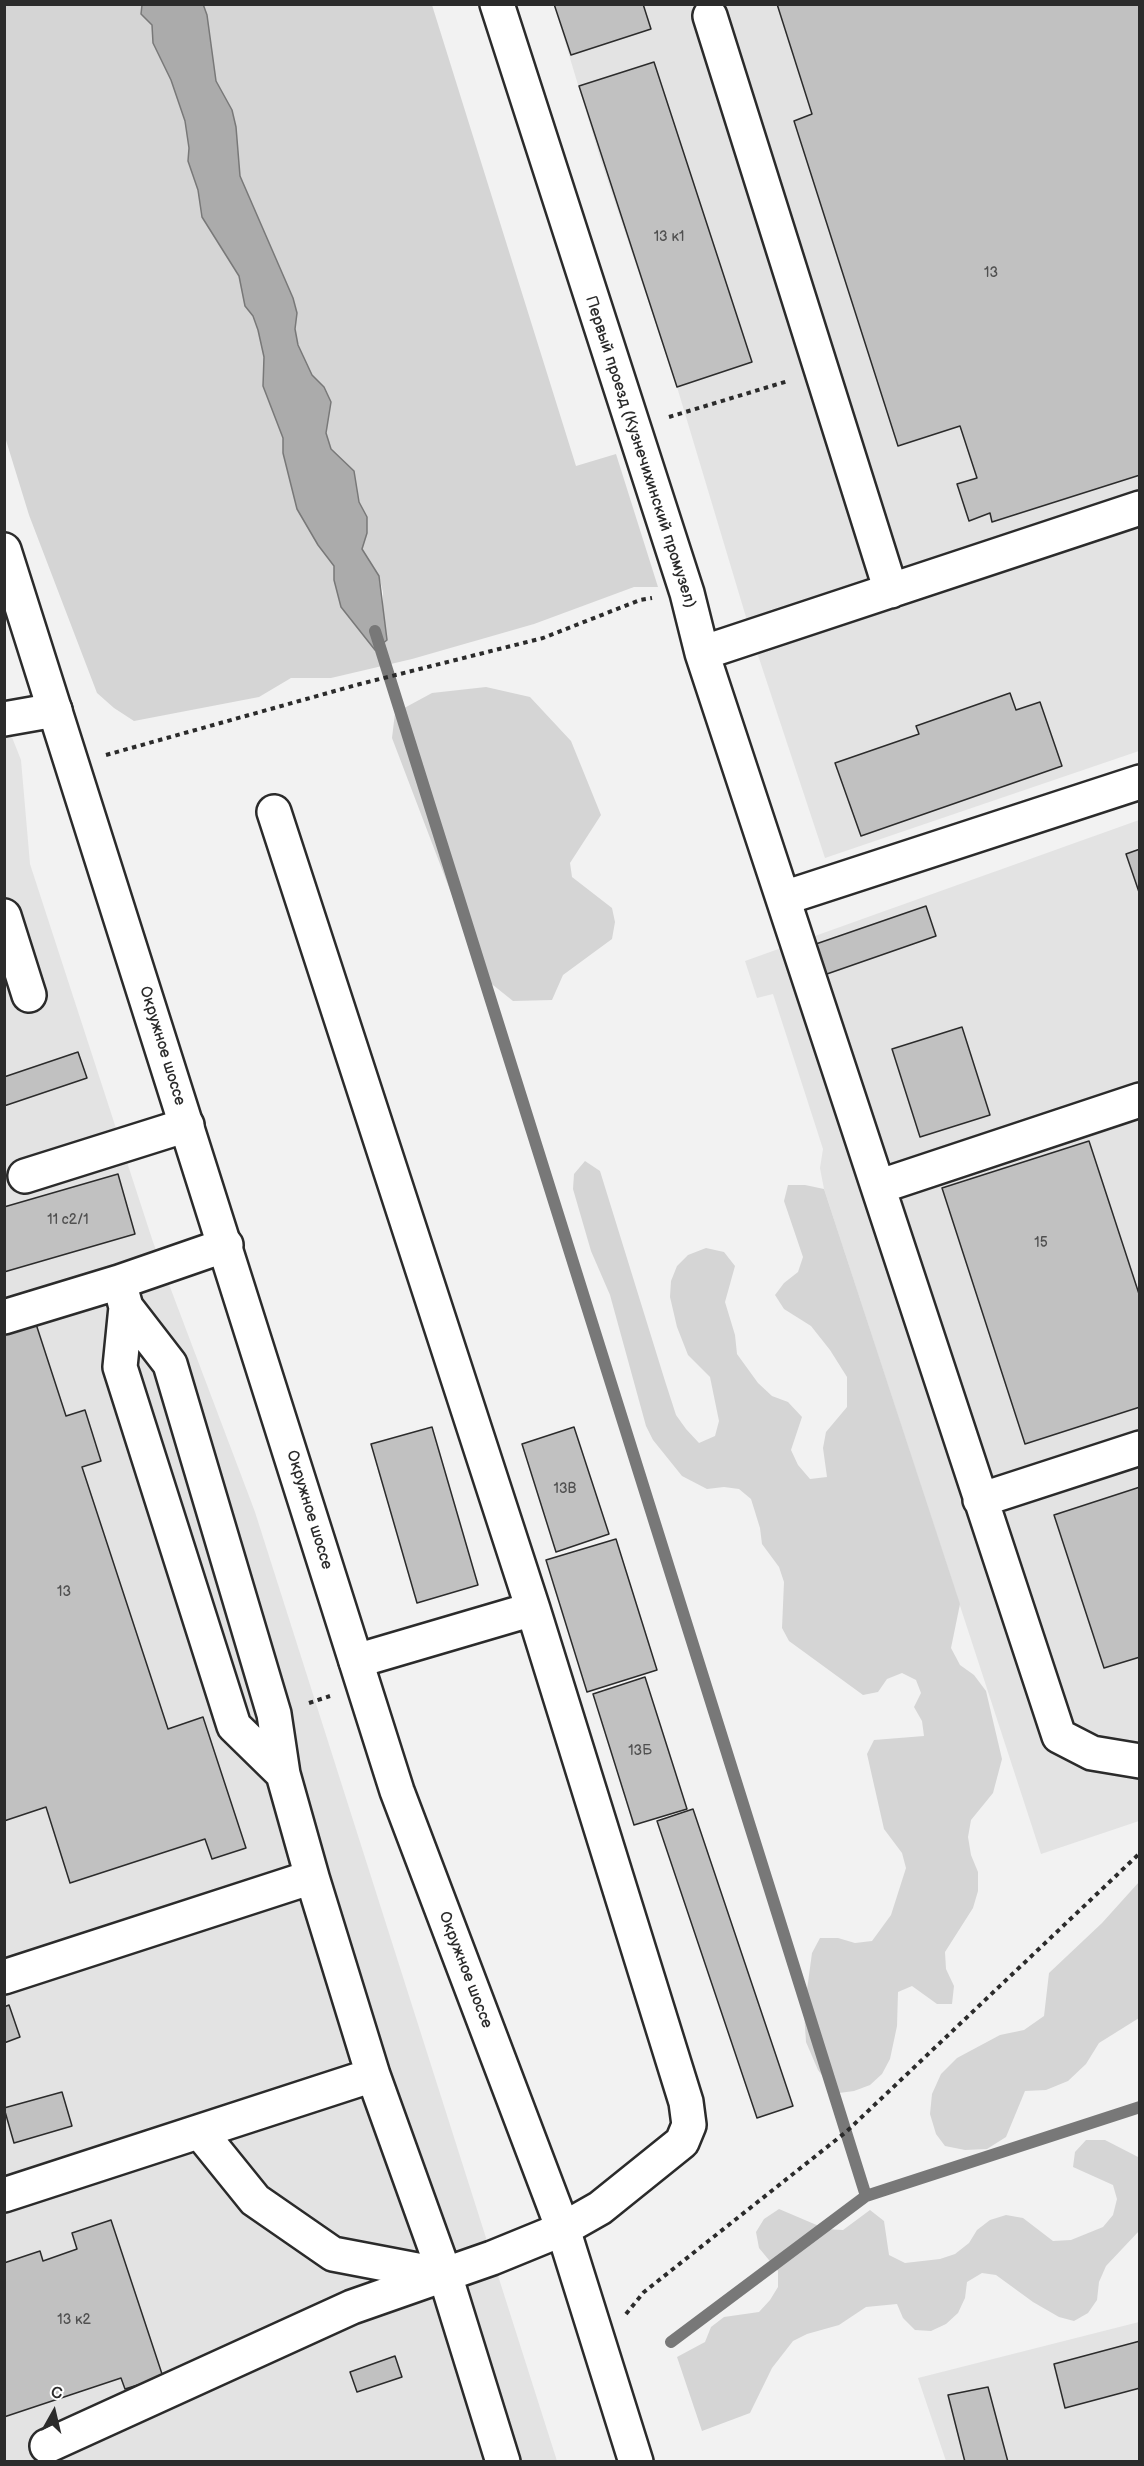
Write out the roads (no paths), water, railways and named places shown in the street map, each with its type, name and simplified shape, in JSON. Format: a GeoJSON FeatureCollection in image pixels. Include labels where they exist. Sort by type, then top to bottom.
{"type":"FeatureCollection","features":[{"type":"Feature","properties":{"kind":"main road","name":"Первый проезд (Кузнечихинский промузел)"},"geometry":{"type":"LineString","coordinates":[[497,4],[687,593],[702,653],[1059,1736],[1092,1753],[1140,1761]]}},
{"type":"Feature","properties":{"kind":"main road"},"geometry":{"type":"LineString","coordinates":[[710,16],[891,591]]}},
{"type":"Feature","properties":{"kind":"main road"},"geometry":{"type":"LineString","coordinates":[[702,653],[1140,508]]}},
{"type":"Feature","properties":{"kind":"main road","name":"Окружное шоссе"},"geometry":{"type":"LineString","coordinates":[[4,550],[397,1791],[563,2229],[636,2462]]}},
{"type":"Feature","properties":{"kind":"main road"},"geometry":{"type":"LineString","coordinates":[[4,719],[55,710]]}},
{"type":"Feature","properties":{"kind":"main road"},"geometry":{"type":"LineString","coordinates":[[784,898],[1140,782]]}},
{"type":"Feature","properties":{"kind":"main road"},"geometry":{"type":"LineString","coordinates":[[47,2446],[352,2307],[445,2275],[563,2229],[600,2208],[682,2142],[689,2125],[686,2102],[533,1609],[274,812]]}},
{"type":"Feature","properties":{"kind":"main road"},"geometry":{"type":"LineString","coordinates":[[4,916],[29,995]]}},
{"type":"Feature","properties":{"kind":"main road"},"geometry":{"type":"LineString","coordinates":[[878,1186],[1140,1100]]}},
{"type":"Feature","properties":{"kind":"main road"},"geometry":{"type":"LineString","coordinates":[[25,1176],[187,1125]]}},
{"type":"Feature","properties":{"kind":"main road"},"geometry":{"type":"LineString","coordinates":[[4,1317],[123,1295],[225,1245]]}},
{"type":"Feature","properties":{"kind":"main road"},"geometry":{"type":"LineString","coordinates":[[123,1295],[170,1364],[274,1714],[283,1774],[312,1877],[373,2075],[445,2275],[503,2462]]}},
{"type":"Feature","properties":{"kind":"main road"},"geometry":{"type":"LineString","coordinates":[[123,1295],[120,1367],[234,1726],[283,1774]]}},
{"type":"Feature","properties":{"kind":"main road"},"geometry":{"type":"LineString","coordinates":[[980,1500],[1140,1448]]}},
{"type":"Feature","properties":{"kind":"main road"},"geometry":{"type":"LineString","coordinates":[[356,1661],[533,1609]]}},
{"type":"Feature","properties":{"kind":"main road"},"geometry":{"type":"LineString","coordinates":[[4,1977],[312,1877]]}},
{"type":"Feature","properties":{"kind":"main road"},"geometry":{"type":"LineString","coordinates":[[4,2195],[373,2075]]}},
{"type":"Feature","properties":{"kind":"main road"},"geometry":{"type":"LineString","coordinates":[[200,2132],[255,2200],[333,2254],[445,2275]]}},
{"type":"Feature","properties":{"kind":"waterway"},"geometry":{"type":"LineString","coordinates":[[375,631],[866,2196]]}},
{"type":"Feature","properties":{"kind":"waterway"},"geometry":{"type":"LineString","coordinates":[[671,2342],[866,2196],[1140,2107]]}}]}
